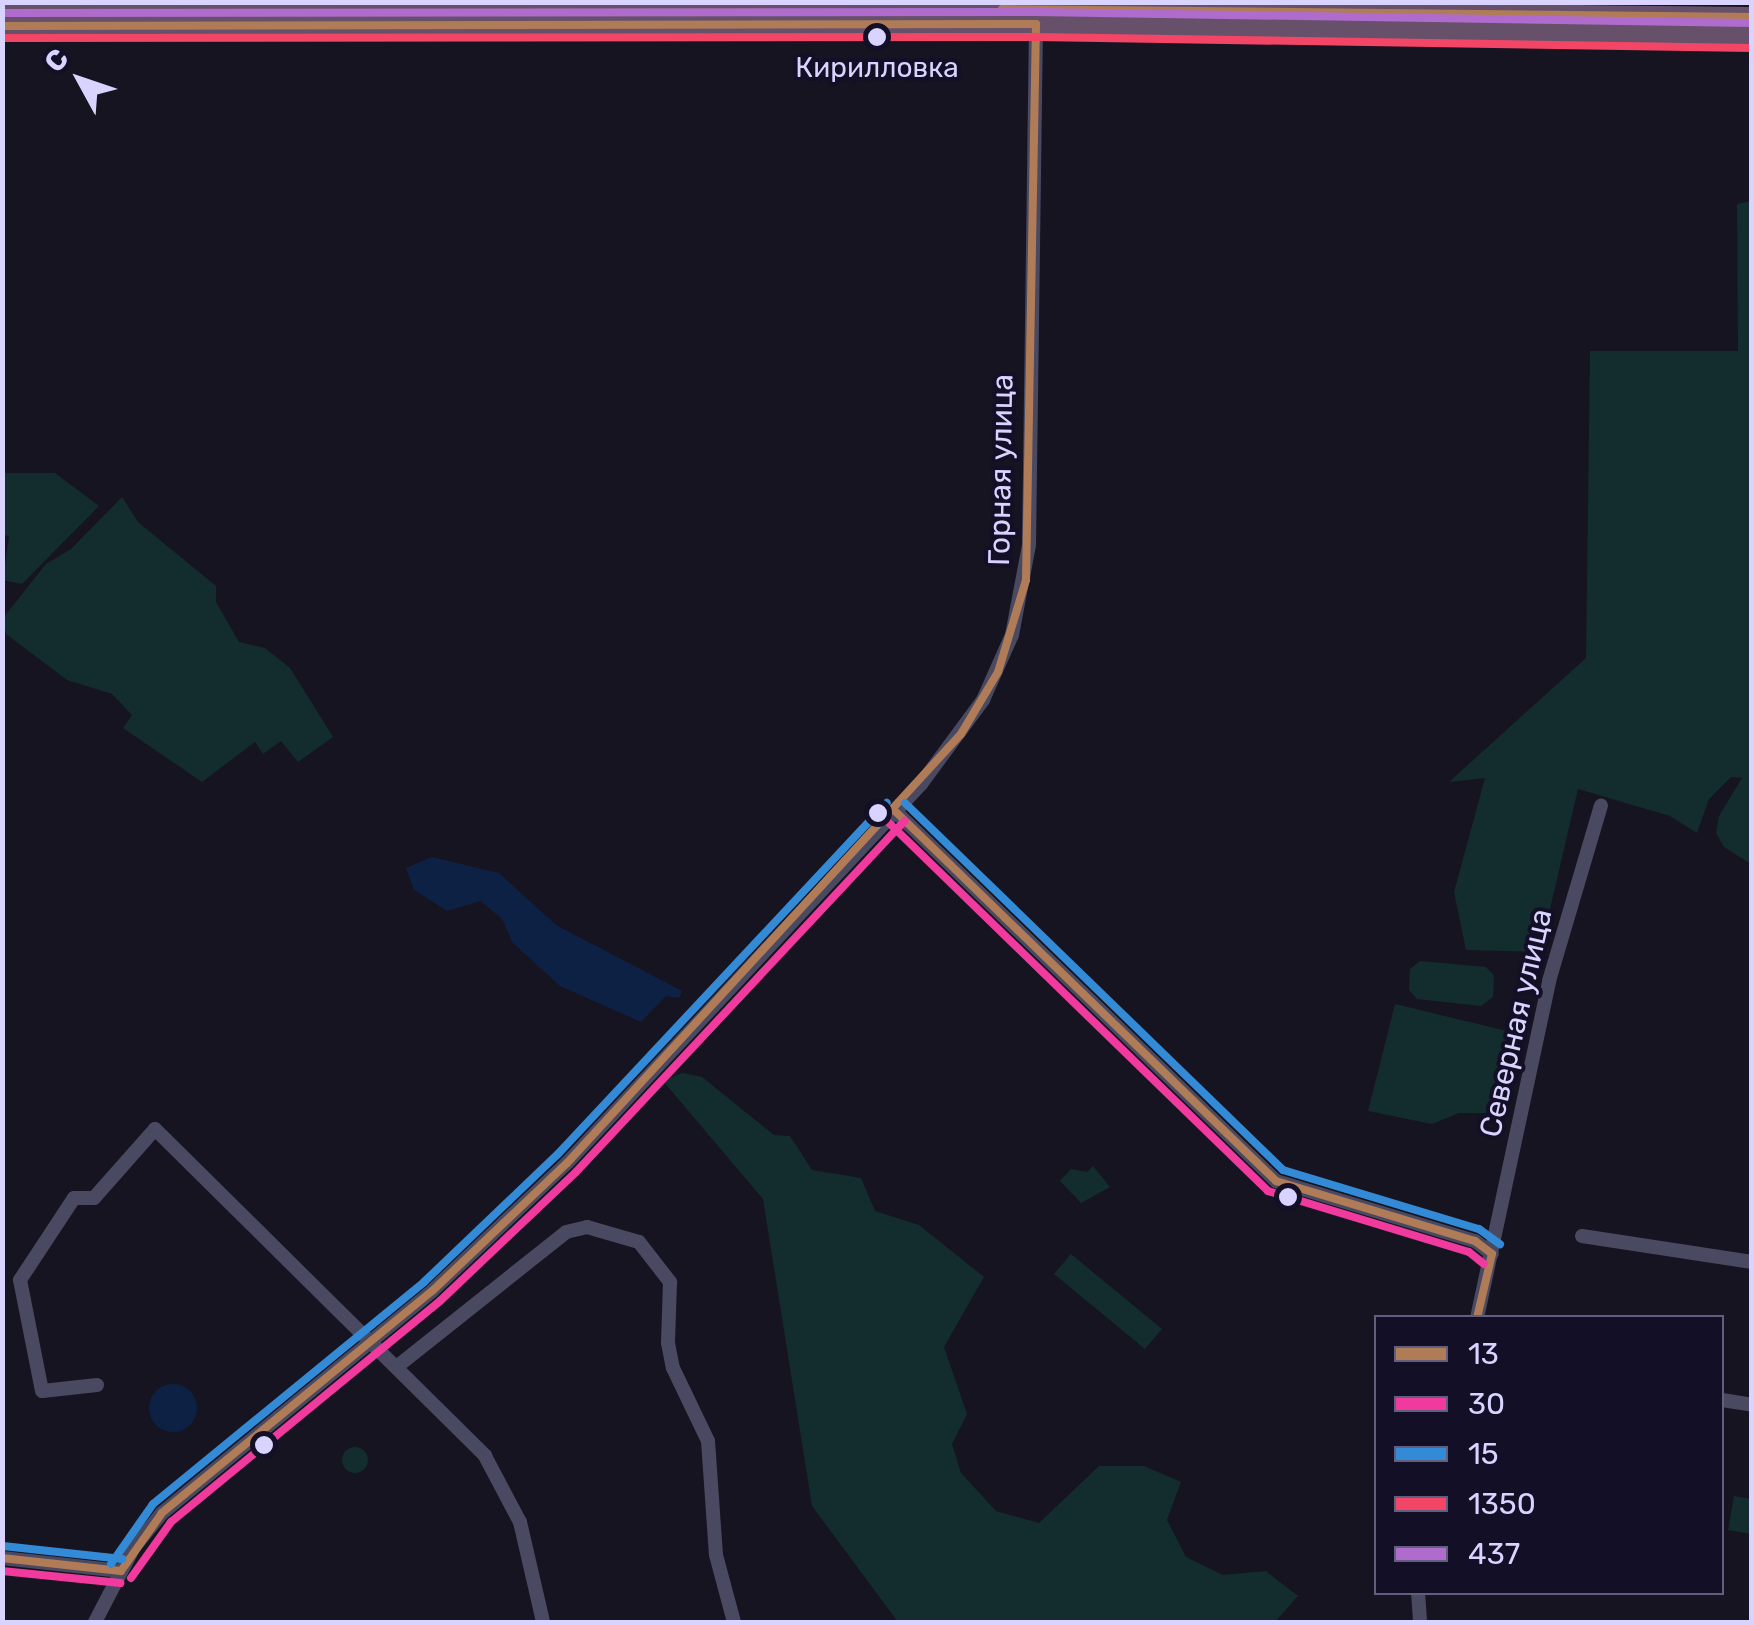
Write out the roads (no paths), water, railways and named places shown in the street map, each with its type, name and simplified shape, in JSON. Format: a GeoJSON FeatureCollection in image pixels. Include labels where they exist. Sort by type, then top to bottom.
{"type":"FeatureCollection","features":[{"type":"Feature","properties":{"kind":"highway"},"geometry":{"type":"LineString","coordinates":[[2,10],[928,5],[1752,36]]}},
{"type":"Feature","properties":{"kind":"highway"},"geometry":{"type":"LineString","coordinates":[[2,26],[1509,24],[1752,16]]}},
{"type":"Feature","properties":{"kind":"main road"},"geometry":{"type":"LineString","coordinates":[[1509,24],[1575,2]]}},
{"type":"Feature","properties":{"kind":"street","name":"Горная улица"},"geometry":{"type":"LineString","coordinates":[[95,1622],[121,1572],[162,1513],[371,1342],[567,1164],[896,812],[984,700],[1024,592],[1036,24]]}},
{"type":"Feature","properties":{"kind":"street"},"geometry":{"type":"LineString","coordinates":[[2,37],[76,27]]}},
{"type":"Feature","properties":{"kind":"street","name":"Северная улица"},"geometry":{"type":"LineString","coordinates":[[1478,1315],[1548,981],[1601,806]]}},
{"type":"Feature","properties":{"kind":"street"},"geometry":{"type":"LineString","coordinates":[[896,812],[1276,1181],[1475,1240],[1492,1254]]}},
{"type":"Feature","properties":{"kind":"street"},"geometry":{"type":"LineString","coordinates":[[97,1384],[42,1391],[20,1280],[74,1198],[94,1198],[155,1129],[398,1365],[506,1486],[543,1622]]}},
{"type":"Feature","properties":{"kind":"street"},"geometry":{"type":"LineString","coordinates":[[398,1365],[566,1232],[587,1228],[639,1242],[670,1282],[670,1356],[708,1441],[716,1555],[734,1622]]}},
{"type":"Feature","properties":{"kind":"street"},"geometry":{"type":"LineString","coordinates":[[1582,1236],[1752,1262]]}},
{"type":"Feature","properties":{"kind":"street"},"geometry":{"type":"LineString","coordinates":[[1724,1400],[1752,1405]]}},
{"type":"Feature","properties":{"kind":"street"},"geometry":{"type":"LineString","coordinates":[[2,1558],[121,1572]]}},
{"type":"Feature","properties":{"kind":"street"},"geometry":{"type":"LineString","coordinates":[[1416,1598],[1420,1622]]}},
{"type":"Feature","properties":{"kind":"water"},"geometry":{"type":"Polygon","coordinates":[[[432,857],[499,873],[556,925],[682,991],[679,998],[666,996],[641,1022],[560,986],[513,943],[502,919],[481,901],[447,911],[414,890],[406,868],[432,857]]]}},
{"type":"Feature","properties":{"kind":"water"},"geometry":{"type":"Polygon","coordinates":[[[173,1384],[190,1391],[197,1408],[190,1425],[173,1432],[156,1425],[149,1408],[156,1391],[173,1384]]]}},
{"type":"Feature","properties":{"kind":"place","name":"Кирилловка"},"geometry":{"type":"Point","coordinates":[877,37]}}]}
